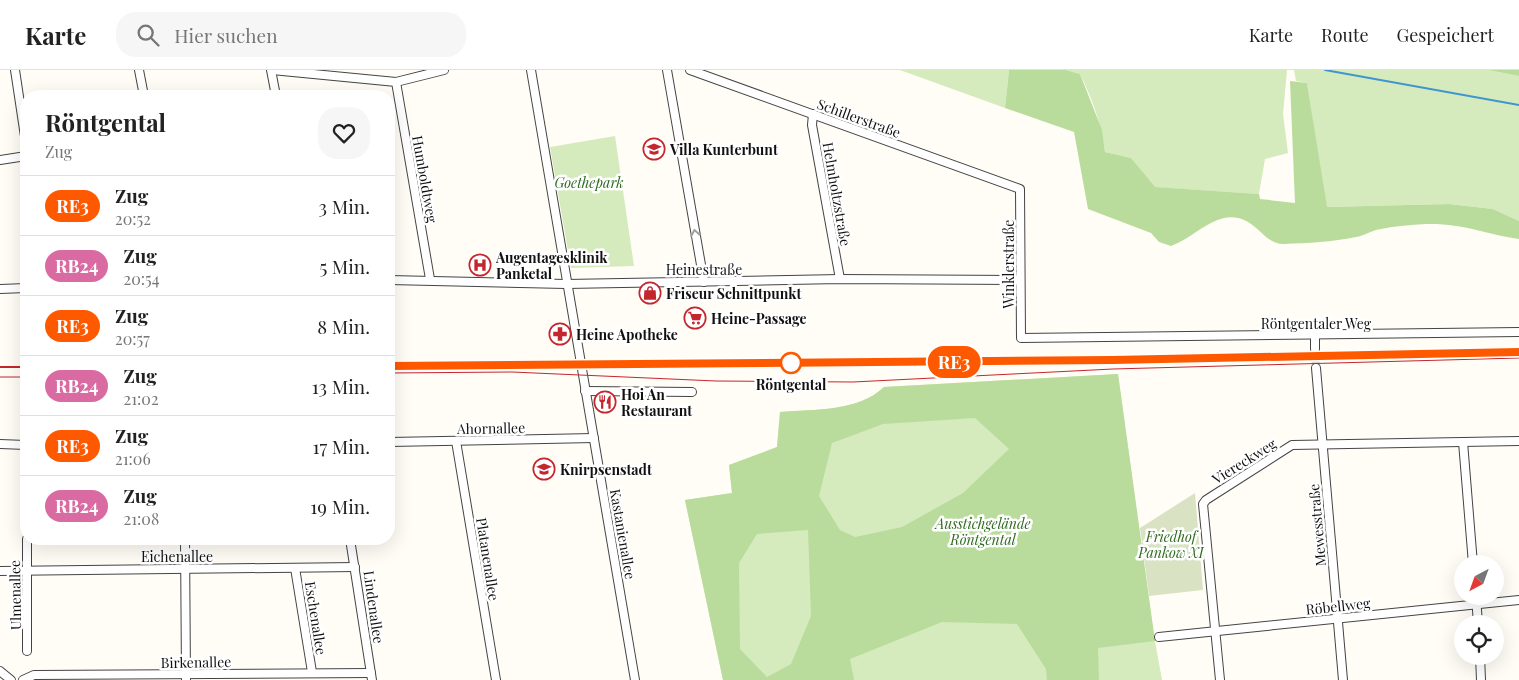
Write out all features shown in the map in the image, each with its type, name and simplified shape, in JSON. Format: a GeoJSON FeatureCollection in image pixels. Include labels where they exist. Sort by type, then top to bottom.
{"type":"FeatureCollection","features":[{"type":"Feature","properties":{"kind":"street"},"geometry":{"type":"LineString","coordinates":[[15,70],[20,103]]}},
{"type":"Feature","properties":{"kind":"street"},"geometry":{"type":"LineString","coordinates":[[139,70],[143,90]]}},
{"type":"Feature","properties":{"kind":"street"},"geometry":{"type":"LineString","coordinates":[[275,90],[272,70],[396,82],[444,70]]}},
{"type":"Feature","properties":{"kind":"street","name":"Kastanienallee"},"geometry":{"type":"LineString","coordinates":[[531,70],[635,680]]}},
{"type":"Feature","properties":{"kind":"street"},"geometry":{"type":"LineString","coordinates":[[667,70],[704,282]]}},
{"type":"Feature","properties":{"kind":"street","name":"Schillerstraße"},"geometry":{"type":"LineString","coordinates":[[690,70],[1020,190]]}},
{"type":"Feature","properties":{"kind":"street","name":"Humboldtweg"},"geometry":{"type":"LineString","coordinates":[[396,82],[430,280]]}},
{"type":"Feature","properties":{"kind":"street","name":"Helmholtzstraße"},"geometry":{"type":"LineString","coordinates":[[812,114],[812,125],[840,279]]}},
{"type":"Feature","properties":{"kind":"street"},"geometry":{"type":"LineString","coordinates":[[0,160],[20,157]]}},
{"type":"Feature","properties":{"kind":"street","name":"Winklerstraße"},"geometry":{"type":"LineString","coordinates":[[1020,190],[1021,338]]}},
{"type":"Feature","properties":{"kind":"street","name":"Heinestraße"},"geometry":{"type":"LineString","coordinates":[[395,280],[566,284],[840,279],[1020,280]]}},
{"type":"Feature","properties":{"kind":"street"},"geometry":{"type":"LineString","coordinates":[[0,289],[20,288]]}},
{"type":"Feature","properties":{"kind":"street","name":"Röntgentaler Weg"},"geometry":{"type":"LineString","coordinates":[[1021,338],[1519,332]]}},
{"type":"Feature","properties":{"kind":"street"},"geometry":{"type":"LineString","coordinates":[[1315,335],[1315,349]]}},
{"type":"Feature","properties":{"kind":"street","name":"Mewesstraße"},"geometry":{"type":"LineString","coordinates":[[1316,368],[1343,680]]}},
{"type":"Feature","properties":{"kind":"street"},"geometry":{"type":"LineString","coordinates":[[585,391],[692,392]]}},
{"type":"Feature","properties":{"kind":"street","name":"Ahornallee"},"geometry":{"type":"LineString","coordinates":[[395,442],[594,438]]}},
{"type":"Feature","properties":{"kind":"street","name":"Platanenallee"},"geometry":{"type":"LineString","coordinates":[[456,441],[496,680]]}},
{"type":"Feature","properties":{"kind":"street","name":"Viereckweg"},"geometry":{"type":"LineString","coordinates":[[1214,631],[1204,502],[1292,445],[1519,441]]}},
{"type":"Feature","properties":{"kind":"street"},"geometry":{"type":"LineString","coordinates":[[1463,442],[1472,555]]}},
{"type":"Feature","properties":{"kind":"street"},"geometry":{"type":"LineString","coordinates":[[0,444],[20,444]]}},
{"type":"Feature","properties":{"kind":"street","name":"Ulmenallee"},"geometry":{"type":"LineString","coordinates":[[27,545],[27,651]]}},
{"type":"Feature","properties":{"kind":"street"},"geometry":{"type":"LineString","coordinates":[[185,545],[186,678]]}},
{"type":"Feature","properties":{"kind":"street","name":"Lindenallee"},"geometry":{"type":"LineString","coordinates":[[351,545],[371,676]]}},
{"type":"Feature","properties":{"kind":"street","name":"Eichenallee"},"geometry":{"type":"LineString","coordinates":[[0,571],[355,567]]}},
{"type":"Feature","properties":{"kind":"street","name":"Eschenallee"},"geometry":{"type":"LineString","coordinates":[[295,568],[312,672]]}},
{"type":"Feature","properties":{"kind":"street","name":"Röbellweg"},"geometry":{"type":"LineString","coordinates":[[1504,600],[1519,600]]}},
{"type":"Feature","properties":{"kind":"street","name":"Röbellweg"},"geometry":{"type":"LineString","coordinates":[[1159,637],[1337,618],[1454,603]]}},
{"type":"Feature","properties":{"kind":"street"},"geometry":{"type":"LineString","coordinates":[[1214,631],[1220,680]]}},
{"type":"Feature","properties":{"kind":"street"},"geometry":{"type":"LineString","coordinates":[[1480,665],[1481,680]]}},
{"type":"Feature","properties":{"kind":"street"},"geometry":{"type":"LineString","coordinates":[[0,671],[11,680]]}},
{"type":"Feature","properties":{"kind":"street","name":"Birkenallee"},"geometry":{"type":"LineString","coordinates":[[23,680],[34,675],[186,678],[312,672],[371,676]]}},
{"type":"Feature","properties":{"kind":"green space"},"geometry":{"type":"Polygon","coordinates":[[[900,70],[1009,70],[1005,108],[900,70]]]}},
{"type":"Feature","properties":{"kind":"green space"},"geometry":{"type":"Polygon","coordinates":[[[1009,70],[1066,70],[1080,74],[1102,130],[1105,152],[1131,158],[1155,187],[1259,194],[1260,199],[1295,203],[1290,81],[1307,83],[1327,207],[1449,204],[1493,209],[1519,221],[1519,239],[1451,225],[1426,224],[1386,228],[1338,240],[1284,244],[1270,240],[1251,224],[1235,217],[1217,220],[1171,246],[1159,242],[1151,233],[1088,209],[1074,132],[1005,108],[1009,70]]]}},
{"type":"Feature","properties":{"kind":"green space"},"geometry":{"type":"Polygon","coordinates":[[[1066,70],[1287,70],[1283,114],[1288,153],[1265,159],[1259,194],[1151,187],[1131,158],[1105,152],[1099,122],[1080,74],[1066,70]]]}},
{"type":"Feature","properties":{"kind":"green space"},"geometry":{"type":"Polygon","coordinates":[[[1294,70],[1488,70],[1519,76],[1519,221],[1493,209],[1449,204],[1326,207],[1307,83],[1296,81],[1294,70]]]}},
{"type":"Feature","properties":{"kind":"green space"},"geometry":{"type":"Polygon","coordinates":[[[1488,70],[1519,70],[1519,76],[1488,70]]]}},
{"type":"Feature","properties":{"kind":"green space","name":"Goethepark"},"geometry":{"type":"Polygon","coordinates":[[[615,136],[634,266],[571,268],[550,147],[615,136]]]}},
{"type":"Feature","properties":{"kind":"green space","name":"Ausstichgelände Röntgental"},"geometry":{"type":"Polygon","coordinates":[[[1118,374],[1153,630],[1162,680],[723,680],[685,500],[732,493],[729,465],[777,447],[780,412],[835,408],[849,405],[874,395],[884,387],[1118,374]]]}},
{"type":"Feature","properties":{"kind":"green space","name":"Ausstichgelände Röntgental"},"geometry":{"type":"Polygon","coordinates":[[[1118,374],[1155,641],[1098,648],[1099,680],[1047,680],[1046,669],[1017,624],[942,622],[850,659],[854,680],[723,680],[685,500],[732,493],[729,465],[777,447],[780,412],[835,408],[849,405],[874,395],[884,387],[1118,374]],[[975,418],[883,424],[832,443],[819,496],[840,530],[855,537],[902,527],[963,493],[1009,449],[975,418]],[[808,530],[757,534],[739,563],[740,649],[767,677],[791,664],[811,616],[808,530]]]}},
{"type":"Feature","properties":{"kind":"green space","name":"Friedhof Pankow XI"},"geometry":{"type":"Polygon","coordinates":[[[1195,493],[1203,590],[1149,596],[1140,528],[1195,493]]]}},
{"type":"Feature","properties":{"kind":"waterway"},"geometry":{"type":"LineString","coordinates":[[1325,70],[1519,105]]}},
{"type":"Feature","properties":{"kind":"tunnel"},"geometry":{"type":"LineString","coordinates":[[1315,349],[1316,368]]}},
{"type":"Feature","properties":{"kind":"tram line"},"geometry":{"type":"LineString","coordinates":[[395,373],[512,372],[716,381],[853,382],[1113,369],[1519,358]]}},
{"type":"Feature","properties":{"kind":"tram line"},"geometry":{"type":"LineString","coordinates":[[0,377],[20,377]]}},
{"type":"Feature","properties":{"kind":"railway"},"geometry":{"type":"LineString","coordinates":[[395,366],[1112,360],[1519,352]]}},
{"type":"Feature","properties":{"kind":"railway"},"geometry":{"type":"LineString","coordinates":[[0,367],[20,367]]}},
{"type":"Feature","properties":{"kind":"train","name":"RE3"},"geometry":{"type":"LineString","coordinates":[[395,366],[1112,360],[1519,352]]}},
{"type":"Feature","properties":{"kind":"place","name":"Villa Kunterbunt"},"geometry":{"type":"Point","coordinates":[654,149]}},
{"type":"Feature","properties":{"kind":"place","name":"Augentagesklinik Panketal"},"geometry":{"type":"Point","coordinates":[480,265]}},
{"type":"Feature","properties":{"kind":"place","name":"Friseur Schnittpunkt"},"geometry":{"type":"Point","coordinates":[650,293]}},
{"type":"Feature","properties":{"kind":"place","name":"Heine-Passage"},"geometry":{"type":"Point","coordinates":[695,318]}},
{"type":"Feature","properties":{"kind":"place","name":"Heine Apotheke"},"geometry":{"type":"Point","coordinates":[560,334]}},
{"type":"Feature","properties":{"kind":"place","name":"Röntgental"},"geometry":{"type":"Point","coordinates":[791,363]}},
{"type":"Feature","properties":{"kind":"place","name":"Hoi An Restaurant"},"geometry":{"type":"Point","coordinates":[605,402]}},
{"type":"Feature","properties":{"kind":"place","name":"Knirpsenstadt"},"geometry":{"type":"Point","coordinates":[544,469]}}]}
